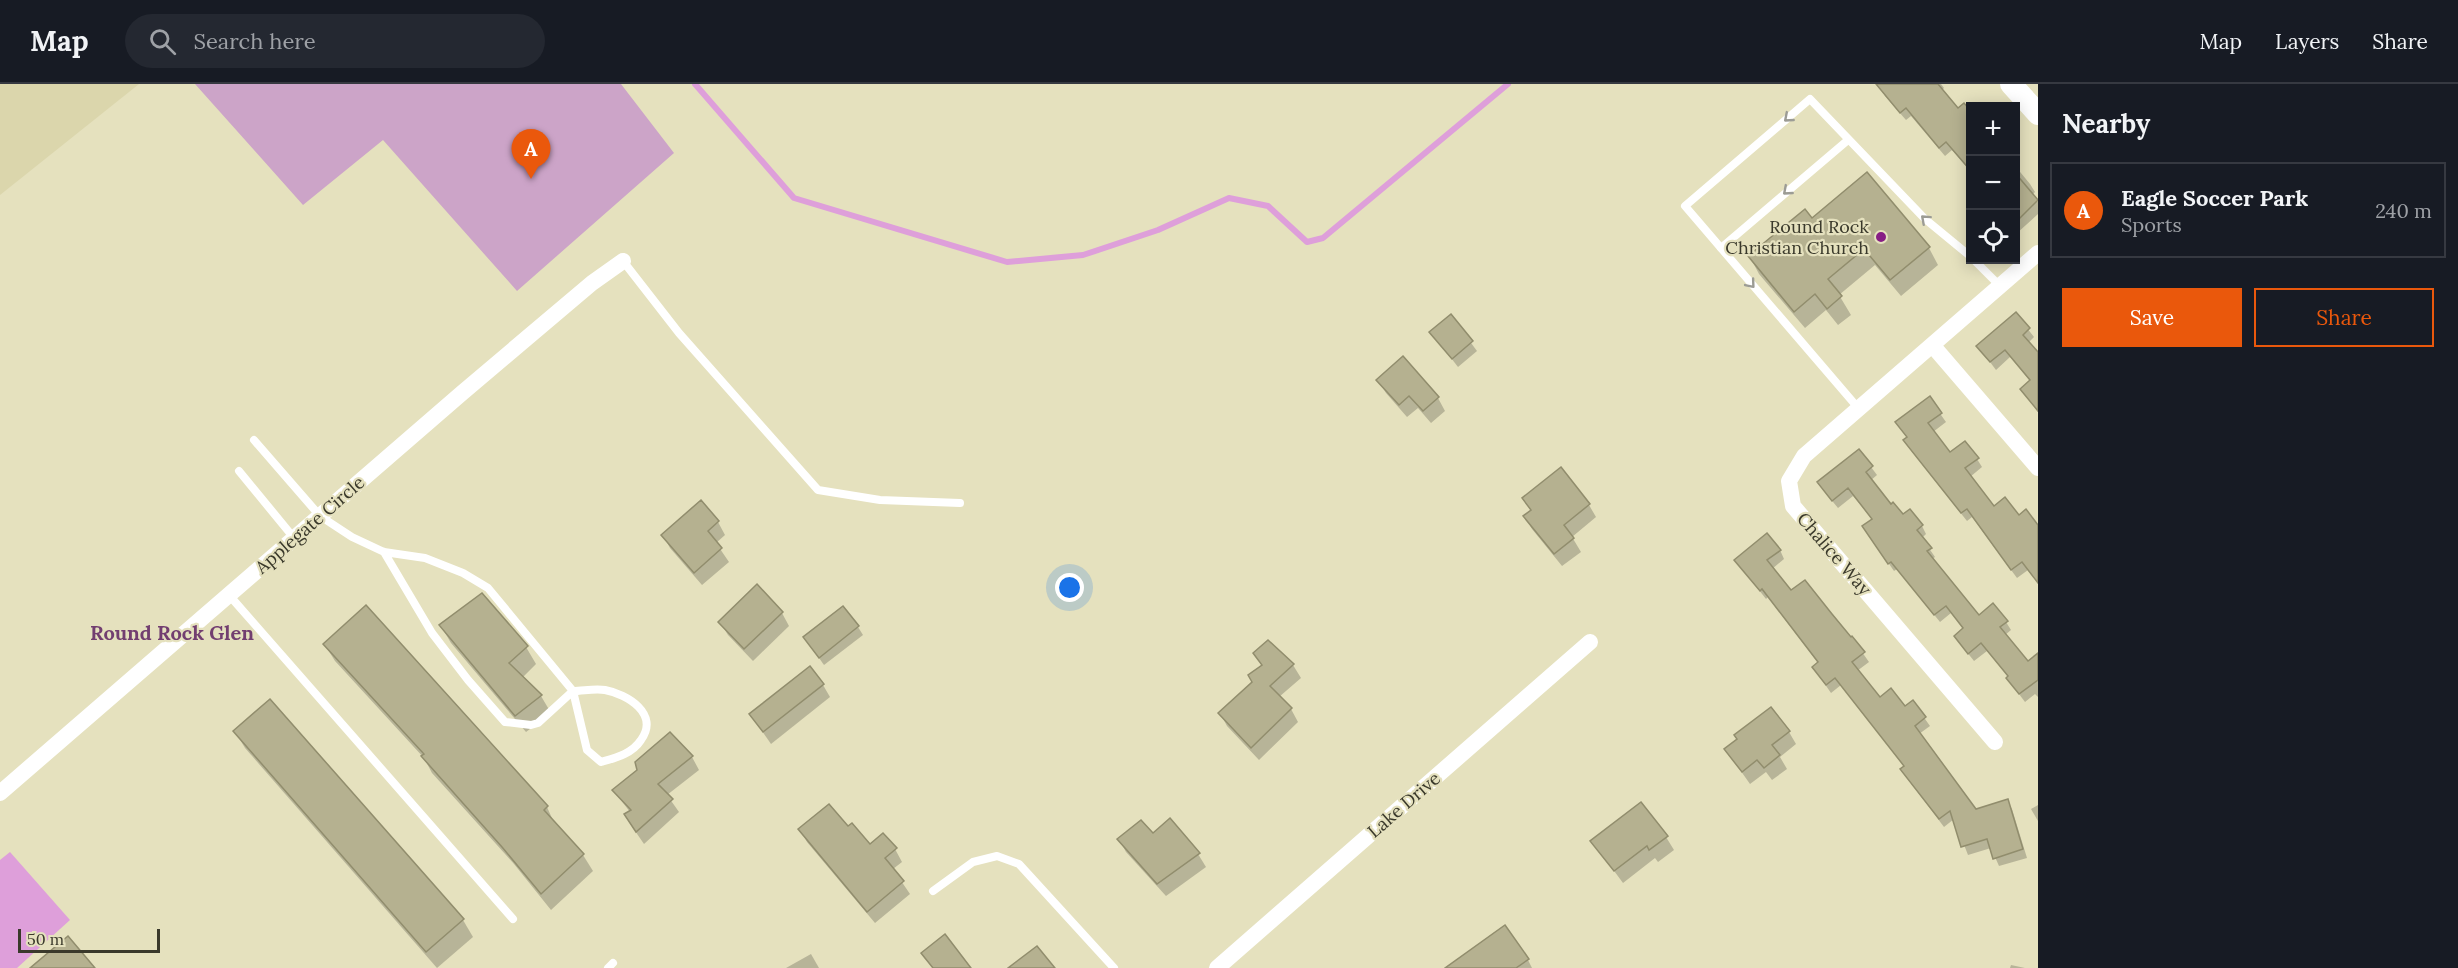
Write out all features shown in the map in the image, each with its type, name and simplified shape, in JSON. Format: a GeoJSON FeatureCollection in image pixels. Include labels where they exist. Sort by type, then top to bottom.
{"type":"FeatureCollection","features":[{"type":"Feature","properties":{"kind":"street"},"geometry":{"type":"LineString","coordinates":[[2011,84],[2038,114]]}},
{"type":"Feature","properties":{"kind":"street","name":"Chalice Way"},"geometry":{"type":"LineString","coordinates":[[1995,742],[1793,506],[1790,481],[1804,456],[2038,253]]}},
{"type":"Feature","properties":{"kind":"street","name":"Applegate Circle"},"geometry":{"type":"LineString","coordinates":[[0,793],[592,283],[623,261]]}},
{"type":"Feature","properties":{"kind":"street"},"geometry":{"type":"LineString","coordinates":[[1933,346],[2038,468]]}},
{"type":"Feature","properties":{"kind":"street","name":"Lake Drive"},"geometry":{"type":"LineString","coordinates":[[1217,968],[1590,642]]}},
{"type":"Feature","properties":{"kind":"lane"},"geometry":{"type":"LineString","coordinates":[[1859,409],[1685,206],[1810,99],[1924,219],[1966,252]]}},
{"type":"Feature","properties":{"kind":"lane"},"geometry":{"type":"LineString","coordinates":[[1720,249],[1848,140]]}},
{"type":"Feature","properties":{"kind":"lane"},"geometry":{"type":"LineString","coordinates":[[623,261],[679,333],[818,490],[880,500],[960,503]]}},
{"type":"Feature","properties":{"kind":"lane"},"geometry":{"type":"LineString","coordinates":[[1978,264],[2000,286]]}},
{"type":"Feature","properties":{"kind":"lane"},"geometry":{"type":"LineString","coordinates":[[254,440],[320,516],[352,537],[384,552],[425,558],[463,573],[488,588],[573,692],[587,750],[601,762],[624,755],[642,740],[646,725],[643,712],[633,700],[604,690],[573,692],[538,723],[531,725],[506,722],[468,680],[432,633],[384,552]]}},
{"type":"Feature","properties":{"kind":"lane"},"geometry":{"type":"LineString","coordinates":[[239,471],[294,538]]}},
{"type":"Feature","properties":{"kind":"lane"},"geometry":{"type":"LineString","coordinates":[[229,595],[513,919]]}},
{"type":"Feature","properties":{"kind":"lane"},"geometry":{"type":"LineString","coordinates":[[933,891],[972,862],[998,856],[1019,864],[1114,968]]}},
{"type":"Feature","properties":{"kind":"shaded area"},"geometry":{"type":"Polygon","coordinates":[[[0,84],[139,84],[0,195],[0,84]]]}},
{"type":"Feature","properties":{"kind":"shaded area"},"geometry":{"type":"Polygon","coordinates":[[[195,84],[621,84],[674,153],[517,291],[383,140],[303,205],[195,84]]]}},
{"type":"Feature","properties":{"kind":"shaded area"},"geometry":{"type":"Polygon","coordinates":[[[10,852],[70,920],[17,968],[0,968],[0,860],[10,852]]]}},
{"type":"Feature","properties":{"kind":"building"},"geometry":{"type":"Polygon","coordinates":[[[1876,84],[1938,84],[1958,108],[1964,103],[1966,105],[1966,165],[1946,142],[1939,148],[1906,108],[1900,113],[1876,84]]]}},
{"type":"Feature","properties":{"kind":"building","name":"Round Rock Christian Church"},"geometry":{"type":"Polygon","coordinates":[[[1867,172],[1930,247],[1890,280],[1864,249],[1828,279],[1842,296],[1827,309],[1815,294],[1794,312],[1748,256],[1805,209],[1812,218],[1867,172]]]}},
{"type":"Feature","properties":{"kind":"building"},"geometry":{"type":"Polygon","coordinates":[[[2020,179],[2038,200],[2020,218],[2020,179]]]}},
{"type":"Feature","properties":{"kind":"building"},"geometry":{"type":"Polygon","coordinates":[[[2016,312],[2030,328],[2023,335],[2038,352],[2038,411],[2020,389],[2030,380],[2005,350],[1990,362],[1976,346],[2016,312]]]}},
{"type":"Feature","properties":{"kind":"building"},"geometry":{"type":"Polygon","coordinates":[[[1451,314],[1473,341],[1452,359],[1429,332],[1451,314]]]}},
{"type":"Feature","properties":{"kind":"building"},"geometry":{"type":"Polygon","coordinates":[[[1403,356],[1439,397],[1423,411],[1409,396],[1399,405],[1376,380],[1403,356]]]}},
{"type":"Feature","properties":{"kind":"building"},"geometry":{"type":"Polygon","coordinates":[[[1930,396],[1942,413],[1928,423],[1950,452],[1965,441],[1979,458],[1965,468],[1994,506],[2005,497],[2019,515],[2026,509],[2038,525],[2038,583],[2022,562],[2011,570],[1967,509],[1961,513],[1903,440],[1907,437],[1895,422],[1930,396]]]}},
{"type":"Feature","properties":{"kind":"building"},"geometry":{"type":"Polygon","coordinates":[[[1859,449],[1873,466],[1866,472],[1891,504],[1893,502],[1903,514],[1910,509],[1923,525],[1917,530],[1932,548],[1927,551],[1979,615],[1993,603],[2008,621],[2000,627],[2028,661],[2038,653],[2038,680],[2019,694],[2006,678],[2008,676],[1981,643],[1968,654],[1954,636],[1963,628],[1946,606],[1934,615],[1891,562],[1888,564],[1862,526],[1872,519],[1848,488],[1832,501],[1817,482],[1859,449]]]}},
{"type":"Feature","properties":{"kind":"building"},"geometry":{"type":"Polygon","coordinates":[[[1561,467],[1590,504],[1564,525],[1574,538],[1554,554],[1523,516],[1531,510],[1522,498],[1561,467]]]}},
{"type":"Feature","properties":{"kind":"building"},"geometry":{"type":"Polygon","coordinates":[[[701,500],[719,521],[708,531],[722,548],[694,573],[661,535],[701,500]]]}},
{"type":"Feature","properties":{"kind":"building"},"geometry":{"type":"Polygon","coordinates":[[[1767,533],[1781,550],[1767,560],[1791,590],[1805,580],[1852,636],[1865,652],[1852,662],[1880,697],[1891,688],[1905,706],[1913,700],[1926,717],[1915,726],[1976,809],[2008,799],[2023,849],[1993,859],[1987,839],[1961,847],[1950,811],[1939,819],[1900,769],[1904,766],[1835,678],[1826,685],[1812,667],[1818,662],[1762,589],[1760,591],[1734,560],[1767,533]]]}},
{"type":"Feature","properties":{"kind":"building"},"geometry":{"type":"Polygon","coordinates":[[[757,584],[783,612],[744,649],[718,622],[757,584]]]}},
{"type":"Feature","properties":{"kind":"building"},"geometry":{"type":"Polygon","coordinates":[[[482,593],[528,646],[509,663],[542,695],[515,716],[439,625],[482,593]]]}},
{"type":"Feature","properties":{"kind":"building"},"geometry":{"type":"Polygon","coordinates":[[[366,605],[548,806],[544,810],[584,854],[541,894],[421,756],[424,754],[323,644],[366,605]]]}},
{"type":"Feature","properties":{"kind":"building"},"geometry":{"type":"Polygon","coordinates":[[[843,606],[859,626],[819,658],[803,637],[843,606]]]}},
{"type":"Feature","properties":{"kind":"building"},"geometry":{"type":"Polygon","coordinates":[[[1268,640],[1294,664],[1270,686],[1292,708],[1251,748],[1218,713],[1252,682],[1248,675],[1262,665],[1253,653],[1268,640]]]}},
{"type":"Feature","properties":{"kind":"building"},"geometry":{"type":"Polygon","coordinates":[[[810,666],[824,684],[763,732],[749,714],[810,666]]]}},
{"type":"Feature","properties":{"kind":"building"},"geometry":{"type":"Polygon","coordinates":[[[270,699],[464,919],[426,952],[233,731],[270,699]]]}},
{"type":"Feature","properties":{"kind":"building"},"geometry":{"type":"Polygon","coordinates":[[[1771,707],[1790,731],[1772,745],[1780,755],[1764,768],[1757,760],[1742,772],[1724,749],[1737,739],[1734,735],[1771,707]]]}},
{"type":"Feature","properties":{"kind":"building"},"geometry":{"type":"Polygon","coordinates":[[[670,732],[693,756],[658,784],[673,799],[636,832],[624,814],[631,810],[612,790],[637,770],[635,762],[670,732]]]}},
{"type":"Feature","properties":{"kind":"building"},"geometry":{"type":"Polygon","coordinates":[[[1641,802],[1668,836],[1649,850],[1647,846],[1614,871],[1590,841],[1641,802]]]}},
{"type":"Feature","properties":{"kind":"building"},"geometry":{"type":"Polygon","coordinates":[[[829,804],[848,826],[852,823],[870,844],[883,833],[897,848],[885,858],[904,881],[867,912],[798,829],[829,804]]]}},
{"type":"Feature","properties":{"kind":"building"},"geometry":{"type":"Polygon","coordinates":[[[1170,818],[1200,853],[1157,884],[1117,839],[1141,820],[1153,833],[1170,818]]]}},
{"type":"Feature","properties":{"kind":"building"},"geometry":{"type":"Polygon","coordinates":[[[1505,925],[1529,959],[1516,968],[1445,968],[1505,925]]]}},
{"type":"Feature","properties":{"kind":"building"},"geometry":{"type":"Polygon","coordinates":[[[945,934],[971,968],[933,968],[921,953],[945,934]]]}},
{"type":"Feature","properties":{"kind":"building"},"geometry":{"type":"Polygon","coordinates":[[[68,936],[95,968],[30,968],[68,936]]]}},
{"type":"Feature","properties":{"kind":"building"},"geometry":{"type":"Polygon","coordinates":[[[1037,946],[1055,968],[1008,968],[1037,946]]]}},
{"type":"Feature","properties":{"kind":"waterway"},"geometry":{"type":"LineString","coordinates":[[695,84],[794,198],[1007,262],[1083,255],[1158,230],[1229,198],[1268,206],[1307,242],[1323,238],[1508,84]]}},
{"type":"Feature","properties":{"kind":"place","name":"Eagle Soccer Park"},"geometry":{"type":"Point","coordinates":[531,179]}},
{"type":"Feature","properties":{"kind":"place","name":"Round Rock Christian Church"},"geometry":{"type":"Point","coordinates":[1881,237]}},
{"type":"Feature","properties":{"kind":"district","name":"Round Rock Glen"},"geometry":{"type":"Point","coordinates":[172,633]}}]}
